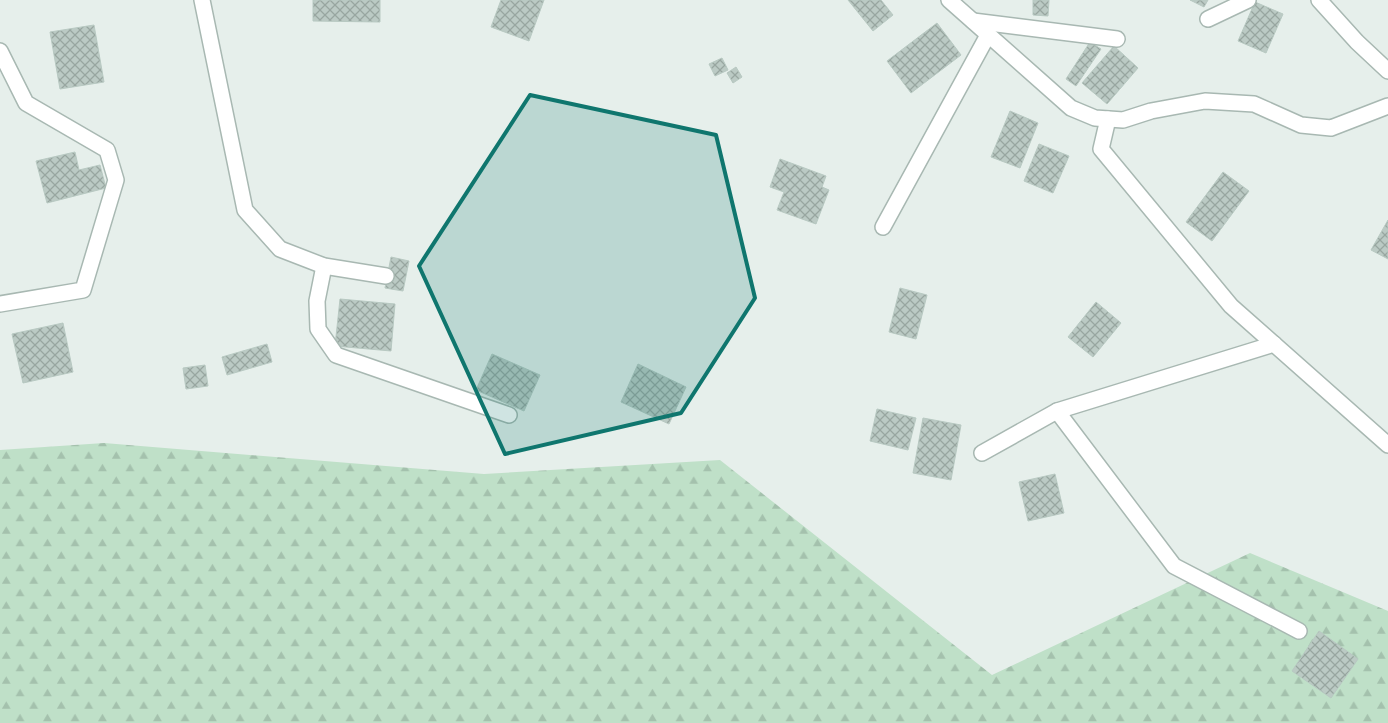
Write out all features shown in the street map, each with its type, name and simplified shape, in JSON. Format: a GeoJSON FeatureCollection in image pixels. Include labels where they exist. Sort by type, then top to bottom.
{"type":"FeatureCollection","features":[{"type":"Feature","properties":{"kind":"street"},"geometry":{"type":"LineString","coordinates":[[202,0],[245,210],[280,249],[324,266],[386,276]]}},
{"type":"Feature","properties":{"kind":"street"},"geometry":{"type":"LineString","coordinates":[[949,0],[1071,108],[1096,118],[1123,120],[1151,111],[1205,101],[1254,104],[1301,125],[1331,128],[1388,106]]}},
{"type":"Feature","properties":{"kind":"street"},"geometry":{"type":"LineString","coordinates":[[1208,19],[1248,0]]}},
{"type":"Feature","properties":{"kind":"street"},"geometry":{"type":"LineString","coordinates":[[1319,0],[1357,42],[1388,71]]}},
{"type":"Feature","properties":{"kind":"street"},"geometry":{"type":"LineString","coordinates":[[973,21],[1117,39]]}},
{"type":"Feature","properties":{"kind":"street"},"geometry":{"type":"LineString","coordinates":[[883,226],[988,35]]}},
{"type":"Feature","properties":{"kind":"street"},"geometry":{"type":"LineString","coordinates":[[0,51],[26,103],[107,150],[116,180],[83,290],[0,304]]}},
{"type":"Feature","properties":{"kind":"street"},"geometry":{"type":"LineString","coordinates":[[1108,119],[1101,149],[1231,306],[1388,445]]}},
{"type":"Feature","properties":{"kind":"street"},"geometry":{"type":"LineString","coordinates":[[324,266],[317,301],[318,330],[336,356],[509,415]]}},
{"type":"Feature","properties":{"kind":"street"},"geometry":{"type":"LineString","coordinates":[[982,453],[1057,411],[1274,344]]}},
{"type":"Feature","properties":{"kind":"street"},"geometry":{"type":"LineString","coordinates":[[1057,411],[1174,566],[1299,631]]}},
{"type":"Feature","properties":{"kind":"highlighted area"},"geometry":{"type":"Polygon","coordinates":[[[530,95],[716,135],[755,298],[681,413],[505,454],[419,266],[530,95]]]}},
{"type":"Feature","properties":{"kind":"green space"},"geometry":{"type":"Polygon","coordinates":[[[104,443],[484,474],[720,460],[992,675],[1250,553],[1388,611],[1388,723],[0,723],[0,450],[104,443]]]}},
{"type":"Feature","properties":{"kind":"building"},"geometry":{"type":"Polygon","coordinates":[[[313,0],[380,0],[380,22],[313,21],[313,0]]]}},
{"type":"Feature","properties":{"kind":"building"},"geometry":{"type":"Polygon","coordinates":[[[501,0],[544,0],[529,41],[491,27],[501,0]]]}},
{"type":"Feature","properties":{"kind":"building"},"geometry":{"type":"Polygon","coordinates":[[[848,0],[881,0],[893,15],[873,31],[848,0]]]}},
{"type":"Feature","properties":{"kind":"building"},"geometry":{"type":"Polygon","coordinates":[[[1033,0],[1049,0],[1048,16],[1033,15],[1033,0]]]}},
{"type":"Feature","properties":{"kind":"building"},"geometry":{"type":"Polygon","coordinates":[[[1190,0],[1208,0],[1204,7],[1190,0]]]}},
{"type":"Feature","properties":{"kind":"building"},"geometry":{"type":"Polygon","coordinates":[[[1255,2],[1283,14],[1266,53],[1238,41],[1255,2]]]}},
{"type":"Feature","properties":{"kind":"building"},"geometry":{"type":"Polygon","coordinates":[[[937,23],[961,55],[911,93],[887,61],[937,23]]]}},
{"type":"Feature","properties":{"kind":"building"},"geometry":{"type":"Polygon","coordinates":[[[94,25],[104,82],[60,89],[50,32],[94,25]]]}},
{"type":"Feature","properties":{"kind":"building"},"geometry":{"type":"Polygon","coordinates":[[[1090,42],[1101,49],[1076,86],[1066,79],[1090,42]]]}},
{"type":"Feature","properties":{"kind":"building"},"geometry":{"type":"Polygon","coordinates":[[[1114,46],[1138,68],[1107,104],[1082,83],[1114,46]]]}},
{"type":"Feature","properties":{"kind":"building"},"geometry":{"type":"Polygon","coordinates":[[[722,58],[728,70],[715,76],[709,64],[722,58]]]}},
{"type":"Feature","properties":{"kind":"building"},"geometry":{"type":"Polygon","coordinates":[[[736,67],[742,77],[733,83],[727,73],[736,67]]]}},
{"type":"Feature","properties":{"kind":"building"},"geometry":{"type":"Polygon","coordinates":[[[1010,111],[1038,123],[1020,168],[991,157],[1010,111]]]}},
{"type":"Feature","properties":{"kind":"building"},"geometry":{"type":"Polygon","coordinates":[[[1039,144],[1069,156],[1053,193],[1024,181],[1039,144]]]}},
{"type":"Feature","properties":{"kind":"building"},"geometry":{"type":"Polygon","coordinates":[[[75,152],[79,170],[100,165],[106,188],[47,203],[36,161],[75,152]]]}},
{"type":"Feature","properties":{"kind":"building"},"geometry":{"type":"Polygon","coordinates":[[[780,159],[826,176],[822,187],[829,190],[816,224],[777,210],[784,192],[770,187],[780,159]]]}},
{"type":"Feature","properties":{"kind":"building"},"geometry":{"type":"Polygon","coordinates":[[[1223,172],[1249,191],[1212,241],[1186,222],[1223,172]]]}},
{"type":"Feature","properties":{"kind":"building"},"geometry":{"type":"Polygon","coordinates":[[[1388,220],[1388,259],[1371,250],[1388,220]]]}},
{"type":"Feature","properties":{"kind":"building"},"geometry":{"type":"Polygon","coordinates":[[[391,257],[409,261],[403,291],[385,288],[391,257]]]}},
{"type":"Feature","properties":{"kind":"building"},"geometry":{"type":"Polygon","coordinates":[[[900,288],[927,295],[916,339],[889,332],[900,288]]]}},
{"type":"Feature","properties":{"kind":"building"},"geometry":{"type":"Polygon","coordinates":[[[340,299],[395,304],[391,351],[335,346],[340,299]]]}},
{"type":"Feature","properties":{"kind":"building"},"geometry":{"type":"Polygon","coordinates":[[[1096,302],[1121,323],[1093,357],[1068,337],[1096,302]]]}},
{"type":"Feature","properties":{"kind":"building"},"geometry":{"type":"Polygon","coordinates":[[[63,323],[73,372],[23,383],[12,334],[63,323]]]}},
{"type":"Feature","properties":{"kind":"building"},"geometry":{"type":"Polygon","coordinates":[[[267,344],[272,362],[227,375],[222,357],[267,344]]]}},
{"type":"Feature","properties":{"kind":"building"},"geometry":{"type":"Polygon","coordinates":[[[492,354],[540,375],[524,411],[476,390],[492,354]]]}},
{"type":"Feature","properties":{"kind":"building"},"geometry":{"type":"Polygon","coordinates":[[[638,364],[686,387],[669,424],[621,402],[638,364]]]}},
{"type":"Feature","properties":{"kind":"building"},"geometry":{"type":"Polygon","coordinates":[[[205,365],[208,386],[186,389],[183,368],[205,365]]]}},
{"type":"Feature","properties":{"kind":"building"},"geometry":{"type":"Polygon","coordinates":[[[877,409],[916,418],[908,450],[870,441],[877,409]]]}},
{"type":"Feature","properties":{"kind":"building"},"geometry":{"type":"Polygon","coordinates":[[[923,418],[961,425],[951,480],[913,473],[923,418]]]}},
{"type":"Feature","properties":{"kind":"building"},"geometry":{"type":"Polygon","coordinates":[[[1055,474],[1064,513],[1028,521],[1019,482],[1055,474]]]}},
{"type":"Feature","properties":{"kind":"building"},"geometry":{"type":"Polygon","coordinates":[[[1319,631],[1358,659],[1331,698],[1292,671],[1319,631]]]}}]}
